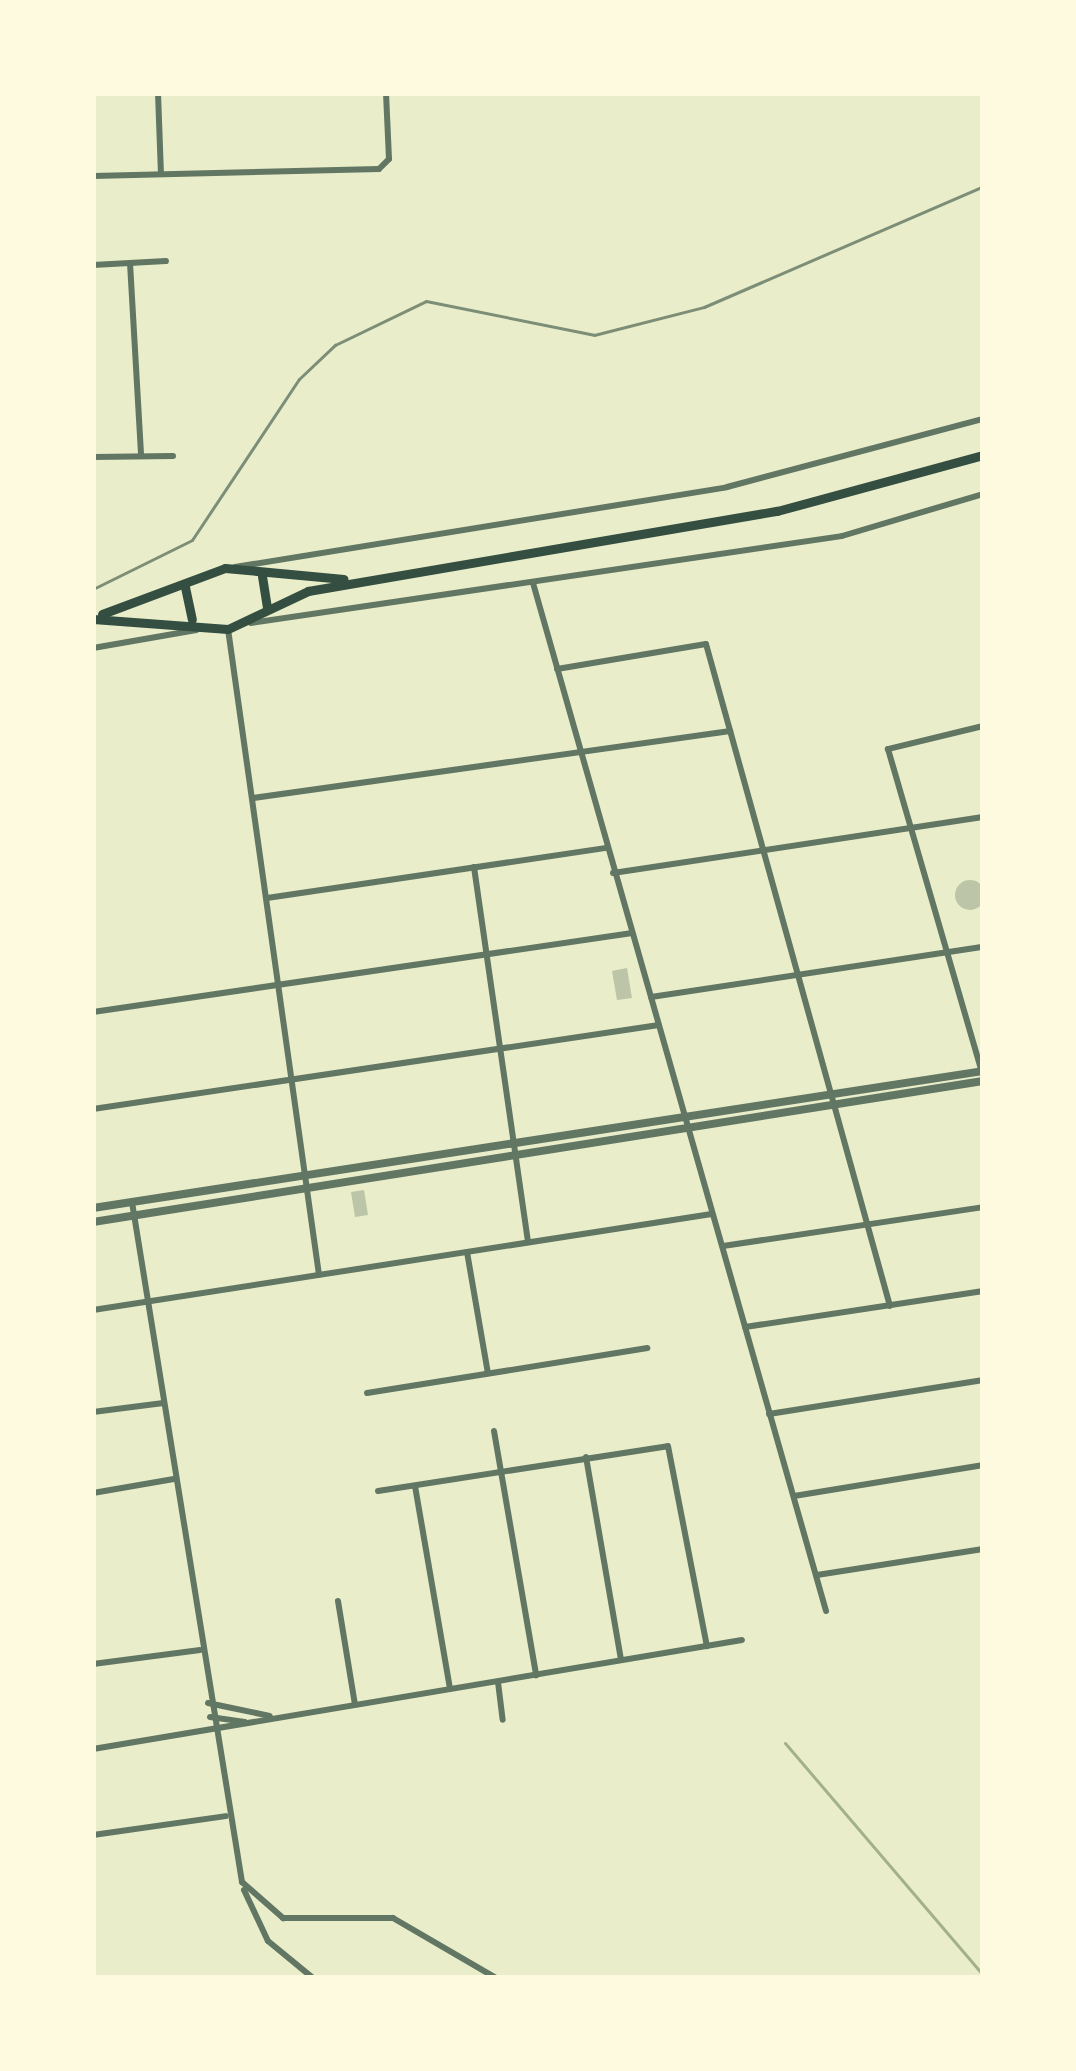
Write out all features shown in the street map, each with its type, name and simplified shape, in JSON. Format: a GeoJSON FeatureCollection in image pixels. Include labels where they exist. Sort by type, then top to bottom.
{"type":"FeatureCollection","features":[{"type":"Feature","properties":{"kind":"main road"},"geometry":{"type":"LineString","coordinates":[[93,617],[194,620],[228,629],[372,577],[777,511],[983,455]]}},
{"type":"Feature","properties":{"kind":"main road"},"geometry":{"type":"LineString","coordinates":[[93,617],[235,568],[262,576],[372,577]]}},
{"type":"Feature","properties":{"kind":"main road"},"geometry":{"type":"LineString","coordinates":[[262,576],[265,612]]}},
{"type":"Feature","properties":{"kind":"main road"},"geometry":{"type":"LineString","coordinates":[[188,582],[181,602],[194,620]]}},
{"type":"Feature","properties":{"kind":"street"},"geometry":{"type":"LineString","coordinates":[[158,93],[161,173]]}},
{"type":"Feature","properties":{"kind":"street"},"geometry":{"type":"LineString","coordinates":[[93,176],[386,166],[386,93]]}},
{"type":"Feature","properties":{"kind":"street"},"geometry":{"type":"LineString","coordinates":[[93,265],[166,261]]}},
{"type":"Feature","properties":{"kind":"street"},"geometry":{"type":"LineString","coordinates":[[130,263],[141,456]]}},
{"type":"Feature","properties":{"kind":"street"},"geometry":{"type":"LineString","coordinates":[[235,568],[728,487],[983,419]]}},
{"type":"Feature","properties":{"kind":"street"},"geometry":{"type":"LineString","coordinates":[[93,458],[173,456]]}},
{"type":"Feature","properties":{"kind":"street"},"geometry":{"type":"LineString","coordinates":[[251,622],[842,536],[983,494]]}},
{"type":"Feature","properties":{"kind":"street"},"geometry":{"type":"LineString","coordinates":[[533,583],[826,1611]]}},
{"type":"Feature","properties":{"kind":"street"},"geometry":{"type":"LineString","coordinates":[[93,647],[212,628]]}},
{"type":"Feature","properties":{"kind":"street"},"geometry":{"type":"LineString","coordinates":[[228,629],[319,1275]]}},
{"type":"Feature","properties":{"kind":"street"},"geometry":{"type":"LineString","coordinates":[[557,669],[702,643],[890,1306]]}},
{"type":"Feature","properties":{"kind":"street"},"geometry":{"type":"LineString","coordinates":[[983,726],[889,749],[983,1075]]}},
{"type":"Feature","properties":{"kind":"street"},"geometry":{"type":"LineString","coordinates":[[252,798],[582,748],[730,731]]}},
{"type":"Feature","properties":{"kind":"street"},"geometry":{"type":"LineString","coordinates":[[613,873],[983,817]]}},
{"type":"Feature","properties":{"kind":"street"},"geometry":{"type":"LineString","coordinates":[[267,898],[606,848]]}},
{"type":"Feature","properties":{"kind":"street"},"geometry":{"type":"LineString","coordinates":[[474,867],[528,1242]]}},
{"type":"Feature","properties":{"kind":"street"},"geometry":{"type":"LineString","coordinates":[[93,1012],[632,933]]}},
{"type":"Feature","properties":{"kind":"street"},"geometry":{"type":"LineString","coordinates":[[651,998],[983,946]]}},
{"type":"Feature","properties":{"kind":"street"},"geometry":{"type":"LineString","coordinates":[[93,1108],[660,1024]]}},
{"type":"Feature","properties":{"kind":"street"},"geometry":{"type":"LineString","coordinates":[[93,1208],[685,1114],[983,1075]]}},
{"type":"Feature","properties":{"kind":"street"},"geometry":{"type":"LineString","coordinates":[[93,1222],[836,1105],[983,1075]]}},
{"type":"Feature","properties":{"kind":"street"},"geometry":{"type":"LineString","coordinates":[[132,1202],[210,1717],[242,1882],[250,1916],[313,1978]]}},
{"type":"Feature","properties":{"kind":"street"},"geometry":{"type":"LineString","coordinates":[[723,1246],[983,1207]]}},
{"type":"Feature","properties":{"kind":"street"},"geometry":{"type":"LineString","coordinates":[[93,1310],[714,1214]]}},
{"type":"Feature","properties":{"kind":"street"},"geometry":{"type":"LineString","coordinates":[[467,1252],[488,1373]]}},
{"type":"Feature","properties":{"kind":"street"},"geometry":{"type":"LineString","coordinates":[[745,1327],[983,1291]]}},
{"type":"Feature","properties":{"kind":"street"},"geometry":{"type":"LineString","coordinates":[[367,1393],[646,1348]]}},
{"type":"Feature","properties":{"kind":"street"},"geometry":{"type":"LineString","coordinates":[[769,1414],[983,1379]]}},
{"type":"Feature","properties":{"kind":"street"},"geometry":{"type":"LineString","coordinates":[[93,1412],[163,1403]]}},
{"type":"Feature","properties":{"kind":"street"},"geometry":{"type":"LineString","coordinates":[[494,1431],[536,1675]]}},
{"type":"Feature","properties":{"kind":"street"},"geometry":{"type":"LineString","coordinates":[[378,1491],[668,1446],[707,1646]]}},
{"type":"Feature","properties":{"kind":"street"},"geometry":{"type":"LineString","coordinates":[[586,1456],[621,1660]]}},
{"type":"Feature","properties":{"kind":"street"},"geometry":{"type":"LineString","coordinates":[[794,1496],[983,1466]]}},
{"type":"Feature","properties":{"kind":"street"},"geometry":{"type":"LineString","coordinates":[[93,1492],[174,1480]]}},
{"type":"Feature","properties":{"kind":"street"},"geometry":{"type":"LineString","coordinates":[[414,1485],[450,1689]]}},
{"type":"Feature","properties":{"kind":"street"},"geometry":{"type":"LineString","coordinates":[[817,1575],[983,1549]]}},
{"type":"Feature","properties":{"kind":"street"},"geometry":{"type":"LineString","coordinates":[[338,1601],[356,1705]]}},
{"type":"Feature","properties":{"kind":"street"},"geometry":{"type":"LineString","coordinates":[[93,1749],[742,1640]]}},
{"type":"Feature","properties":{"kind":"street"},"geometry":{"type":"LineString","coordinates":[[93,1664],[200,1650]]}},
{"type":"Feature","properties":{"kind":"street"},"geometry":{"type":"LineString","coordinates":[[497,1681],[503,1720]]}},
{"type":"Feature","properties":{"kind":"street"},"geometry":{"type":"LineString","coordinates":[[208,1703],[273,1717]]}},
{"type":"Feature","properties":{"kind":"street"},"geometry":{"type":"LineString","coordinates":[[210,1717],[248,1723]]}},
{"type":"Feature","properties":{"kind":"street"},"geometry":{"type":"LineString","coordinates":[[93,1835],[227,1816]]}},
{"type":"Feature","properties":{"kind":"street"},"geometry":{"type":"LineString","coordinates":[[242,1882],[283,1918],[393,1918],[496,1978]]}},
{"type":"Feature","properties":{"kind":"building"},"geometry":{"type":"Polygon","coordinates":[[[970,880],[981,884],[985,895],[981,906],[970,910],[959,906],[955,895],[959,884],[970,880]]]}},
{"type":"Feature","properties":{"kind":"building"},"geometry":{"type":"Polygon","coordinates":[[[627,968],[632,998],[617,1000],[612,971],[627,968]]]}},
{"type":"Feature","properties":{"kind":"building"},"geometry":{"type":"Polygon","coordinates":[[[364,1190],[368,1215],[355,1217],[351,1192],[364,1190]]]}},
{"type":"Feature","properties":{"kind":"waterway"},"geometry":{"type":"LineString","coordinates":[[785,1743],[983,1975]]}},
{"type":"Feature","properties":{"kind":"railway"},"geometry":{"type":"LineString","coordinates":[[93,589],[192,540],[299,379],[335,345],[426,301],[594,335],[704,307],[983,186]]}}]}
